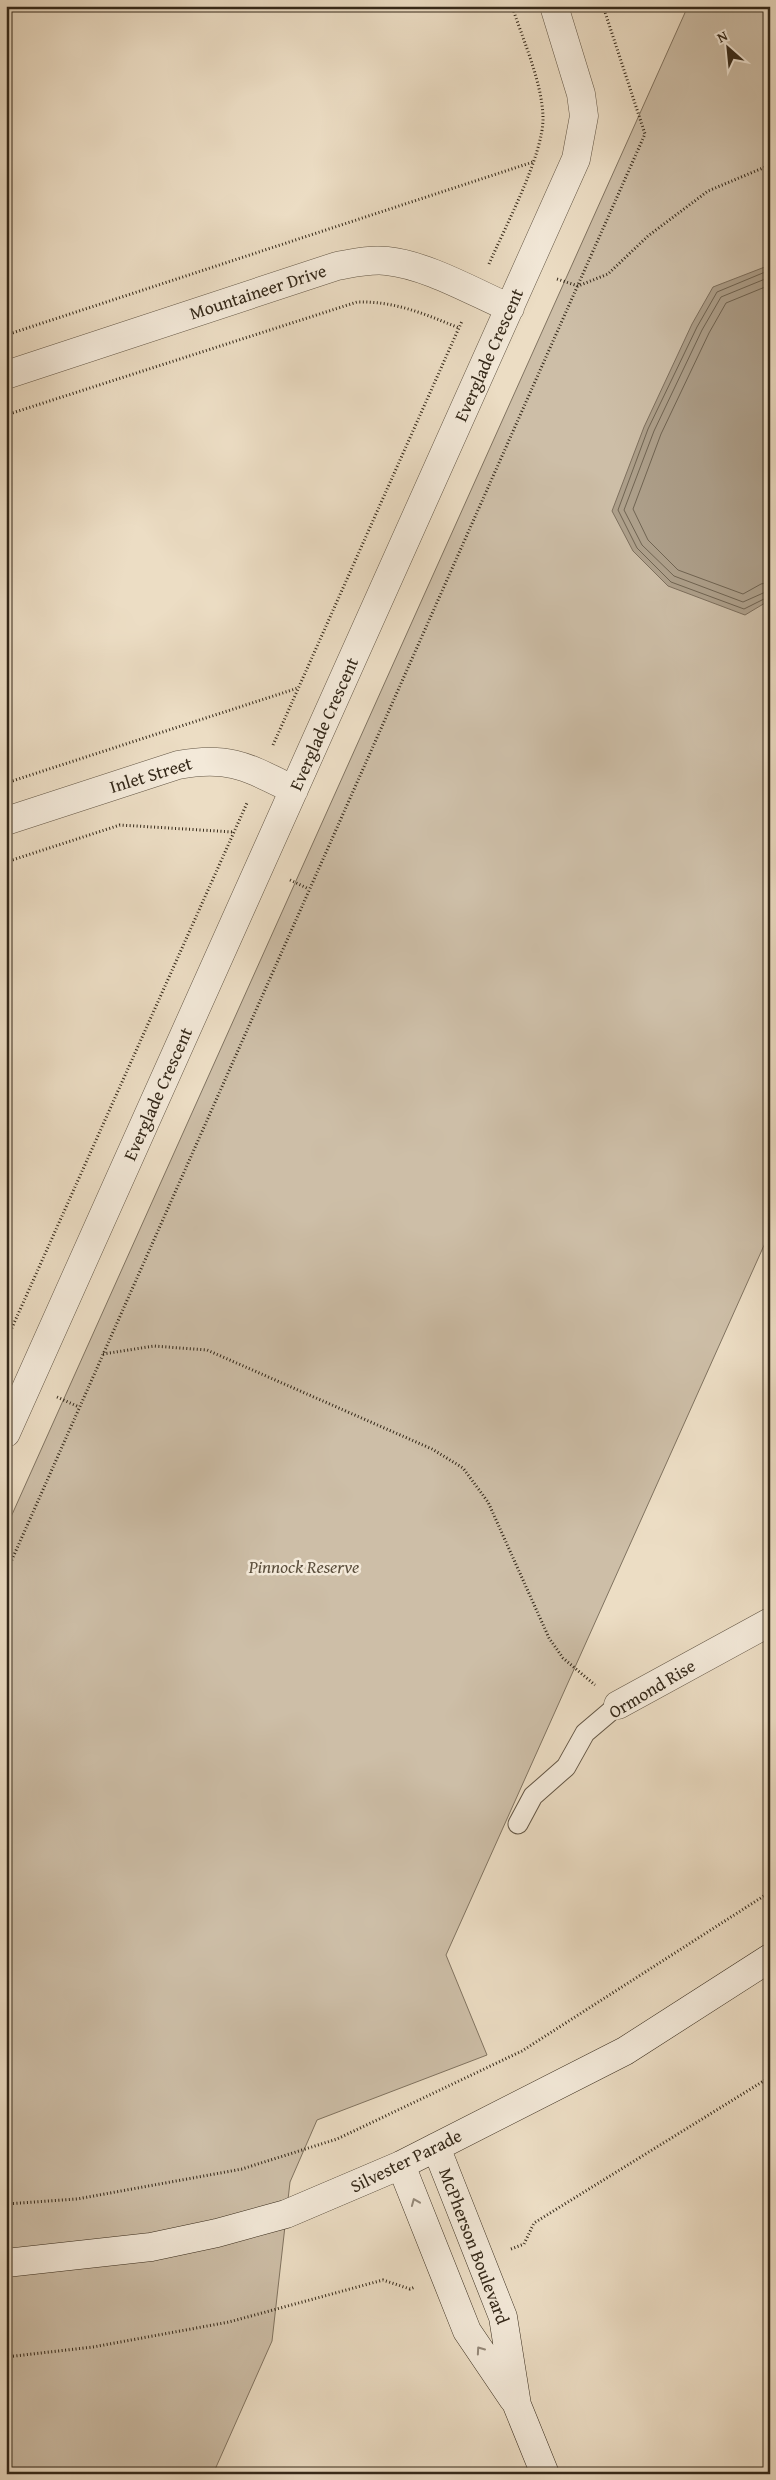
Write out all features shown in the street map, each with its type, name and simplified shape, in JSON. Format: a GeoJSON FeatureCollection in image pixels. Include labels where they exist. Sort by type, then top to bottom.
{"type":"FeatureCollection","features":[{"type":"Feature","properties":{"kind":"street","name":"Everglade Crescent"},"geometry":{"type":"LineString","coordinates":[[6,1433],[576,159],[582,137],[584,116],[581,94],[554,6]]}},
{"type":"Feature","properties":{"kind":"street","name":"Mountaineer Drive"},"geometry":{"type":"LineString","coordinates":[[6,375],[337,266],[363,261],[387,261],[407,265],[510,308]]}},
{"type":"Feature","properties":{"kind":"street","name":"Inlet Street"},"geometry":{"type":"LineString","coordinates":[[6,822],[178,764],[202,760],[220,760],[260,773],[294,790]]}},
{"type":"Feature","properties":{"kind":"street","name":"Ormond Rise"},"geometry":{"type":"LineString","coordinates":[[618,1705],[770,1622]]}},
{"type":"Feature","properties":{"kind":"street","name":"Silvester Parade"},"geometry":{"type":"LineString","coordinates":[[6,2263],[151,2246],[217,2233],[286,2214],[400,2166],[624,2051],[770,1958]]}},
{"type":"Feature","properties":{"kind":"street","name":"McPherson Boulevard"},"geometry":{"type":"LineString","coordinates":[[436,2147],[503,2317],[517,2405],[539,2472]]}},
{"type":"Feature","properties":{"kind":"street","name":"McPherson Boulevard"},"geometry":{"type":"LineString","coordinates":[[400,2166],[467,2331],[517,2405]]}},
{"type":"Feature","properties":{"kind":"lane","name":"Ormond Rise"},"geometry":{"type":"LineString","coordinates":[[518,1824],[533,1796],[566,1767],[585,1733],[618,1705]]}},
{"type":"Feature","properties":{"kind":"path"},"geometry":{"type":"LineString","coordinates":[[6,1341],[533,162],[542,126],[542,103],[512,6]]}},
{"type":"Feature","properties":{"kind":"path"},"geometry":{"type":"LineString","coordinates":[[6,1573],[645,134],[603,6]]}},
{"type":"Feature","properties":{"kind":"path"},"geometry":{"type":"LineString","coordinates":[[6,335],[533,162]]}},
{"type":"Feature","properties":{"kind":"path"},"geometry":{"type":"LineString","coordinates":[[527,270],[578,286],[608,274],[648,236],[708,191],[770,165]]}},
{"type":"Feature","properties":{"kind":"path"},"geometry":{"type":"LineString","coordinates":[[6,415],[357,302],[394,304],[415,309],[459,328]]}},
{"type":"Feature","properties":{"kind":"path"},"geometry":{"type":"LineString","coordinates":[[6,783],[298,688]]}},
{"type":"Feature","properties":{"kind":"path"},"geometry":{"type":"LineString","coordinates":[[6,862],[120,825],[233,832]]}},
{"type":"Feature","properties":{"kind":"path"},"geometry":{"type":"LineString","coordinates":[[103,1354],[154,1346],[207,1350],[432,1449],[463,1468],[488,1502],[549,1638],[563,1658],[618,1705]]}},
{"type":"Feature","properties":{"kind":"path"},"geometry":{"type":"LineString","coordinates":[[6,2204],[77,2199],[242,2169],[337,2139],[522,2051],[770,1892]]}},
{"type":"Feature","properties":{"kind":"green space","name":"Pinnock Reserve"},"geometry":{"type":"Polygon","coordinates":[[[688,6],[770,6],[770,1232],[446,1955],[487,2055],[317,2120],[290,2182],[272,2341],[213,2474],[6,2474],[6,1528],[688,6]]]}},
{"type":"Feature","properties":{"kind":"water"},"geometry":{"type":"Polygon","coordinates":[[[770,265],[770,600],[745,615],[668,586],[633,551],[612,511],[644,427],[692,324],[713,287],[770,265]]]}}]}
